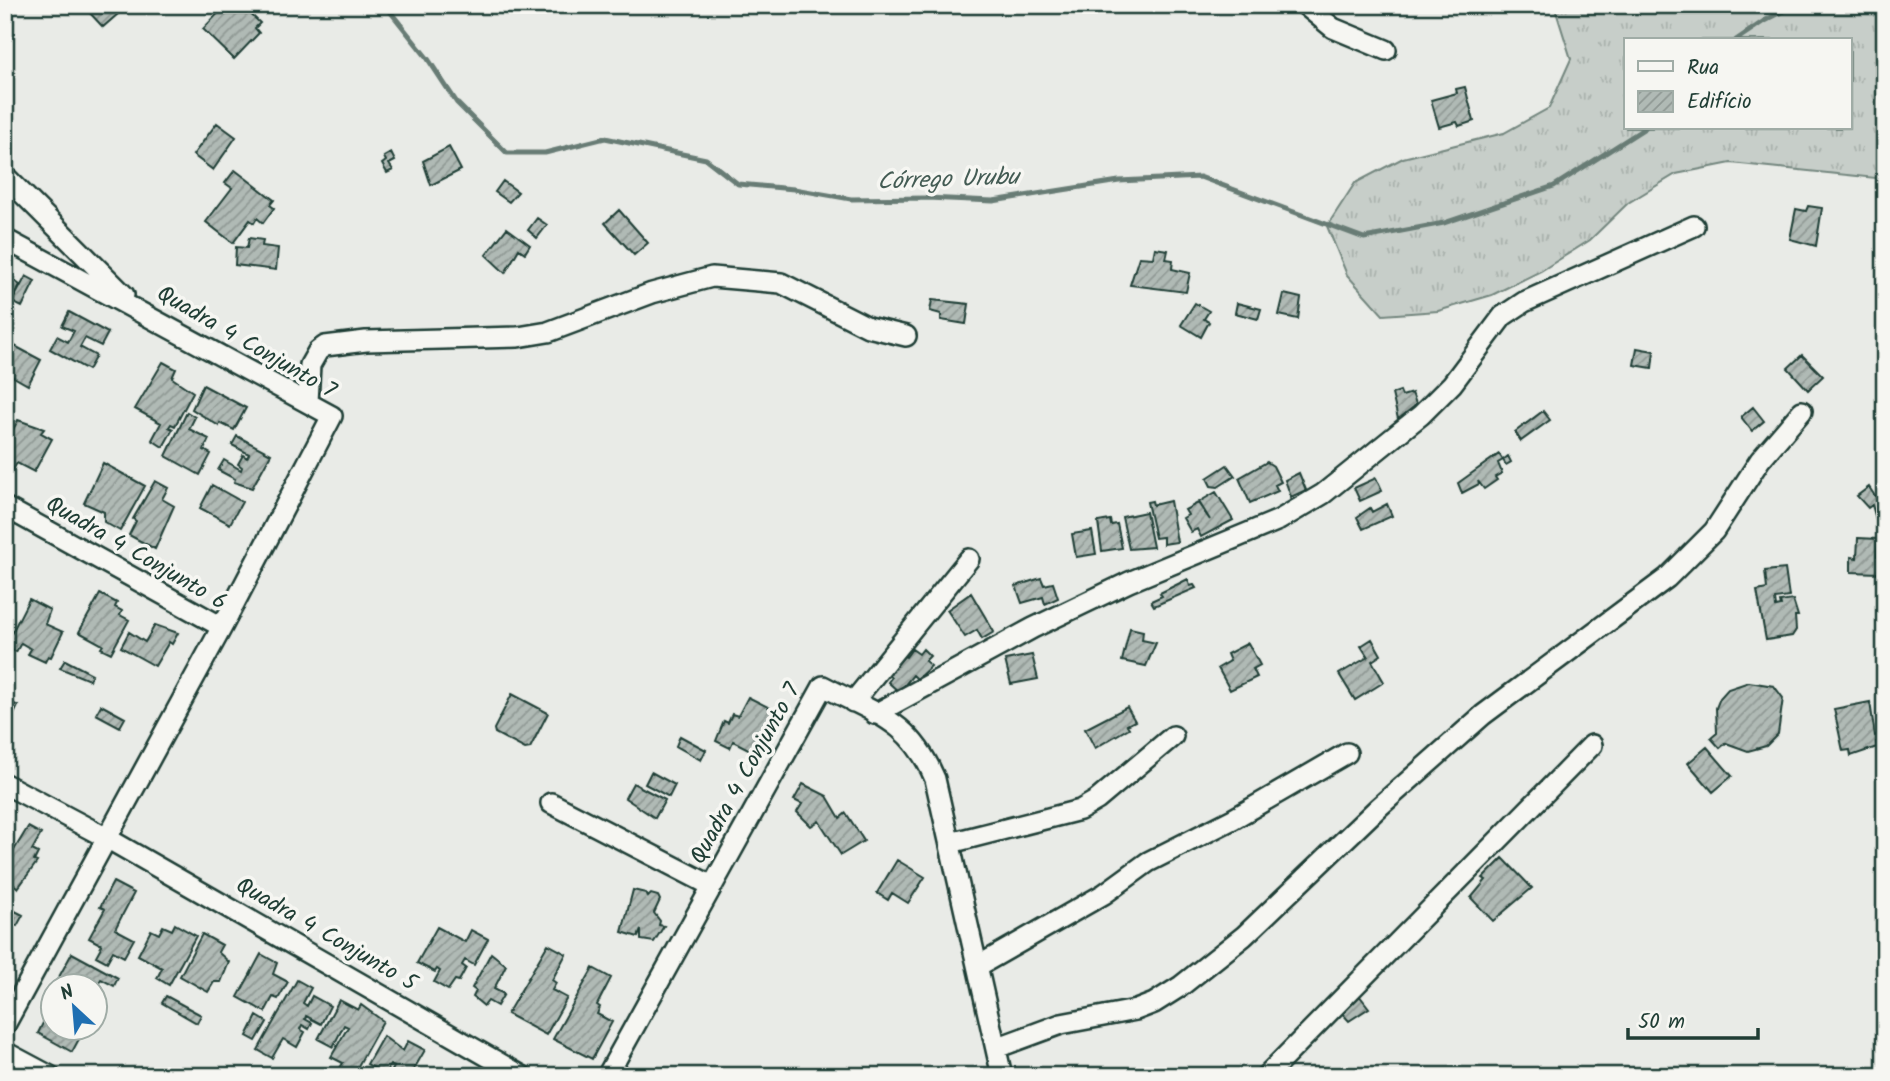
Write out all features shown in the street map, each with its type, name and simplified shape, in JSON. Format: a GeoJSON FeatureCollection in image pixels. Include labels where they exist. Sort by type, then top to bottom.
{"type":"FeatureCollection","features":[{"type":"Feature","properties":{"kind":"street"},"geometry":{"type":"LineString","coordinates":[[1306,5],[1333,28],[1386,50]]}},
{"type":"Feature","properties":{"kind":"street"},"geometry":{"type":"LineString","coordinates":[[5,176],[140,310]]}},
{"type":"Feature","properties":{"kind":"street"},"geometry":{"type":"LineString","coordinates":[[875,713],[1033,628],[1129,582],[1279,520],[1323,494],[1444,392],[1503,316],[1524,302],[1695,226]]}},
{"type":"Feature","properties":{"kind":"street","name":"Quadra 4 Conjunto 7"},"geometry":{"type":"LineString","coordinates":[[5,239],[332,416],[222,627]]}},
{"type":"Feature","properties":{"kind":"street"},"geometry":{"type":"LineString","coordinates":[[308,402],[310,365],[318,351],[325,346],[366,341],[506,338],[548,332],[652,293],[712,277],[781,283],[867,327],[906,336]]}},
{"type":"Feature","properties":{"kind":"street"},"geometry":{"type":"LineString","coordinates":[[996,1048],[1062,1024],[1136,1010],[1154,1003],[1181,986],[1244,936],[1379,807],[1483,715],[1667,578],[1714,531],[1760,460],[1802,411]]}},
{"type":"Feature","properties":{"kind":"street","name":"Quadra 4 Conjunto 6"},"geometry":{"type":"LineString","coordinates":[[5,507],[222,627],[105,837]]}},
{"type":"Feature","properties":{"kind":"street"},"geometry":{"type":"LineString","coordinates":[[969,559],[853,702],[903,728],[926,758],[935,779],[1002,1076]]}},
{"type":"Feature","properties":{"kind":"street","name":"Quadra 4 Conjunto 7"},"geometry":{"type":"LineString","coordinates":[[712,886],[823,686],[853,702]]}},
{"type":"Feature","properties":{"kind":"street"},"geometry":{"type":"LineString","coordinates":[[950,843],[1080,810],[1097,800],[1173,736]]}},
{"type":"Feature","properties":{"kind":"street"},"geometry":{"type":"LineString","coordinates":[[1266,1076],[1592,745]]}},
{"type":"Feature","properties":{"kind":"street"},"geometry":{"type":"LineString","coordinates":[[978,966],[1104,894],[1148,862],[1233,819],[1347,753]]}},
{"type":"Feature","properties":{"kind":"street","name":"Quadra 4 Conjunto 5"},"geometry":{"type":"LineString","coordinates":[[5,784],[105,837],[522,1076]]}},
{"type":"Feature","properties":{"kind":"street"},"geometry":{"type":"LineString","coordinates":[[551,803],[712,886],[607,1076]]}},
{"type":"Feature","properties":{"kind":"street"},"geometry":{"type":"LineString","coordinates":[[5,1025],[105,837]]}},
{"type":"Feature","properties":{"kind":"street"},"geometry":{"type":"LineString","coordinates":[[5,1052],[50,1076]]}},
{"type":"Feature","properties":{"kind":"green space"},"geometry":{"type":"Polygon","coordinates":[[[1554,5],[1885,5],[1885,179],[1731,163],[1676,174],[1628,203],[1590,240],[1541,271],[1492,295],[1438,311],[1383,315],[1347,275],[1327,226],[1355,183],[1403,158],[1504,133],[1549,108],[1571,59],[1554,5]]]}},
{"type":"Feature","properties":{"kind":"building"},"geometry":{"type":"Polygon","coordinates":[[[94,5],[126,7],[103,27],[88,11],[94,5]]]}},
{"type":"Feature","properties":{"kind":"building"},"geometry":{"type":"Polygon","coordinates":[[[226,5],[241,5],[260,23],[255,28],[259,33],[234,59],[203,29],[226,5]]]}},
{"type":"Feature","properties":{"kind":"building"},"geometry":{"type":"Polygon","coordinates":[[[1465,87],[1474,121],[1459,126],[1457,122],[1439,127],[1431,100],[1457,93],[1456,89],[1465,87]]]}},
{"type":"Feature","properties":{"kind":"building"},"geometry":{"type":"Polygon","coordinates":[[[217,123],[236,137],[213,170],[193,155],[217,123]]]}},
{"type":"Feature","properties":{"kind":"building"},"geometry":{"type":"Polygon","coordinates":[[[449,147],[461,170],[431,185],[423,161],[449,147]]]}},
{"type":"Feature","properties":{"kind":"building"},"geometry":{"type":"Polygon","coordinates":[[[391,153],[395,161],[389,164],[393,170],[387,173],[382,164],[386,161],[384,157],[391,153]]]}},
{"type":"Feature","properties":{"kind":"building"},"geometry":{"type":"Polygon","coordinates":[[[235,170],[274,200],[270,205],[274,208],[263,223],[257,218],[254,223],[250,220],[233,243],[206,222],[232,188],[225,183],[235,170]]]}},
{"type":"Feature","properties":{"kind":"building"},"geometry":{"type":"Polygon","coordinates":[[[503,181],[518,192],[509,202],[495,192],[503,181]]]}},
{"type":"Feature","properties":{"kind":"building"},"geometry":{"type":"Polygon","coordinates":[[[1808,206],[1822,208],[1816,246],[1790,239],[1796,209],[1806,211],[1808,206]]]}},
{"type":"Feature","properties":{"kind":"building"},"geometry":{"type":"Polygon","coordinates":[[[619,210],[648,243],[634,255],[605,223],[619,210]]]}},
{"type":"Feature","properties":{"kind":"building"},"geometry":{"type":"Polygon","coordinates":[[[537,218],[547,225],[537,238],[528,230],[537,218]]]}},
{"type":"Feature","properties":{"kind":"building"},"geometry":{"type":"Polygon","coordinates":[[[507,228],[530,245],[525,253],[519,249],[505,273],[486,255],[507,228]]]}},
{"type":"Feature","properties":{"kind":"building"},"geometry":{"type":"Polygon","coordinates":[[[249,238],[263,240],[262,246],[278,248],[276,270],[235,265],[236,247],[247,248],[249,238]]]}},
{"type":"Feature","properties":{"kind":"building"},"geometry":{"type":"Polygon","coordinates":[[[1155,248],[1168,250],[1166,259],[1173,260],[1172,269],[1190,273],[1186,292],[1130,285],[1139,257],[1153,258],[1155,248]]]}},
{"type":"Feature","properties":{"kind":"building"},"geometry":{"type":"Polygon","coordinates":[[[5,274],[20,285],[5,311],[5,274]]]}},
{"type":"Feature","properties":{"kind":"building"},"geometry":{"type":"Polygon","coordinates":[[[26,276],[35,281],[22,307],[12,302],[26,276]]]}},
{"type":"Feature","properties":{"kind":"building"},"geometry":{"type":"Polygon","coordinates":[[[1284,294],[1301,298],[1298,319],[1279,315],[1284,294]]]}},
{"type":"Feature","properties":{"kind":"building"},"geometry":{"type":"Polygon","coordinates":[[[932,300],[969,304],[966,324],[941,320],[941,314],[930,311],[932,300]]]}},
{"type":"Feature","properties":{"kind":"building"},"geometry":{"type":"Polygon","coordinates":[[[1195,303],[1209,311],[1204,319],[1209,322],[1201,337],[1181,325],[1195,303]]]}},
{"type":"Feature","properties":{"kind":"building"},"geometry":{"type":"Polygon","coordinates":[[[1237,303],[1261,309],[1258,319],[1235,313],[1237,303]]]}},
{"type":"Feature","properties":{"kind":"building"},"geometry":{"type":"Polygon","coordinates":[[[69,312],[108,333],[101,346],[85,338],[80,347],[96,356],[88,370],[50,349],[57,336],[68,342],[74,331],[62,326],[69,312]]]}},
{"type":"Feature","properties":{"kind":"building"},"geometry":{"type":"Polygon","coordinates":[[[11,344],[41,360],[28,385],[5,372],[5,353],[11,344]]]}},
{"type":"Feature","properties":{"kind":"building"},"geometry":{"type":"Polygon","coordinates":[[[1637,348],[1654,351],[1652,368],[1634,365],[1637,348]]]}},
{"type":"Feature","properties":{"kind":"building"},"geometry":{"type":"Polygon","coordinates":[[[1802,355],[1823,376],[1808,390],[1788,368],[1802,355]]]}},
{"type":"Feature","properties":{"kind":"building"},"geometry":{"type":"Polygon","coordinates":[[[163,362],[176,369],[172,378],[193,392],[175,426],[171,424],[169,427],[173,429],[163,447],[152,440],[161,423],[135,409],[163,362]]]}},
{"type":"Feature","properties":{"kind":"building"},"geometry":{"type":"Polygon","coordinates":[[[203,385],[246,408],[234,430],[220,423],[219,426],[192,409],[203,385]]]}},
{"type":"Feature","properties":{"kind":"building"},"geometry":{"type":"Polygon","coordinates":[[[1400,391],[1402,396],[1412,393],[1419,412],[1398,419],[1392,394],[1400,391]]]}},
{"type":"Feature","properties":{"kind":"building"},"geometry":{"type":"Polygon","coordinates":[[[1753,407],[1764,421],[1752,431],[1741,417],[1753,407]]]}},
{"type":"Feature","properties":{"kind":"building"},"geometry":{"type":"Polygon","coordinates":[[[1543,411],[1550,420],[1521,441],[1515,432],[1543,411]]]}},
{"type":"Feature","properties":{"kind":"building"},"geometry":{"type":"Polygon","coordinates":[[[187,412],[195,417],[189,429],[209,439],[204,450],[211,454],[200,475],[166,456],[187,412]]]}},
{"type":"Feature","properties":{"kind":"building"},"geometry":{"type":"Polygon","coordinates":[[[18,420],[44,429],[41,433],[52,439],[34,472],[17,463],[12,471],[5,468],[5,435],[9,437],[18,420]]]}},
{"type":"Feature","properties":{"kind":"building"},"geometry":{"type":"Polygon","coordinates":[[[237,436],[271,454],[252,488],[234,482],[235,479],[218,470],[224,460],[241,470],[242,467],[238,464],[243,455],[247,458],[249,454],[232,445],[237,436]]]}},
{"type":"Feature","properties":{"kind":"building"},"geometry":{"type":"Polygon","coordinates":[[[1499,454],[1503,460],[1498,463],[1502,473],[1495,477],[1497,480],[1484,489],[1478,481],[1479,484],[1462,493],[1458,483],[1499,454]]]}},
{"type":"Feature","properties":{"kind":"building"},"geometry":{"type":"Polygon","coordinates":[[[1508,456],[1511,462],[1506,465],[1503,460],[1508,456]]]}},
{"type":"Feature","properties":{"kind":"building"},"geometry":{"type":"Polygon","coordinates":[[[1267,462],[1273,466],[1281,482],[1275,485],[1278,491],[1250,503],[1239,478],[1267,462]]]}},
{"type":"Feature","properties":{"kind":"building"},"geometry":{"type":"Polygon","coordinates":[[[103,463],[145,486],[120,531],[104,522],[104,512],[84,503],[103,463]]]}},
{"type":"Feature","properties":{"kind":"building"},"geometry":{"type":"Polygon","coordinates":[[[1227,465],[1235,476],[1218,487],[1211,486],[1207,478],[1227,465]]]}},
{"type":"Feature","properties":{"kind":"building"},"geometry":{"type":"Polygon","coordinates":[[[1299,473],[1306,490],[1291,497],[1285,480],[1299,473]]]}},
{"type":"Feature","properties":{"kind":"building"},"geometry":{"type":"Polygon","coordinates":[[[1376,478],[1382,491],[1360,501],[1354,488],[1376,478]]]}},
{"type":"Feature","properties":{"kind":"building"},"geometry":{"type":"Polygon","coordinates":[[[155,481],[168,488],[162,499],[174,506],[155,549],[129,535],[136,521],[133,519],[155,481]]]}},
{"type":"Feature","properties":{"kind":"building"},"geometry":{"type":"Polygon","coordinates":[[[212,485],[242,502],[230,524],[200,508],[212,485]]]}},
{"type":"Feature","properties":{"kind":"building"},"geometry":{"type":"Polygon","coordinates":[[[1869,487],[1875,496],[1885,492],[1885,522],[1880,516],[1876,519],[1872,505],[1868,508],[1857,496],[1869,487]]]}},
{"type":"Feature","properties":{"kind":"building"},"geometry":{"type":"Polygon","coordinates":[[[1216,492],[1233,520],[1201,537],[1197,529],[1191,532],[1183,518],[1188,515],[1185,510],[1198,503],[1210,520],[1199,502],[1216,492]]]}},
{"type":"Feature","properties":{"kind":"building"},"geometry":{"type":"Polygon","coordinates":[[[1152,501],[1153,505],[1170,501],[1177,542],[1163,544],[1163,537],[1155,538],[1147,502],[1152,501]]]}},
{"type":"Feature","properties":{"kind":"building"},"geometry":{"type":"Polygon","coordinates":[[[1387,504],[1392,516],[1363,529],[1357,517],[1370,508],[1372,512],[1387,504]]]}},
{"type":"Feature","properties":{"kind":"building"},"geometry":{"type":"Polygon","coordinates":[[[1146,512],[1153,547],[1129,549],[1122,517],[1146,512]]]}},
{"type":"Feature","properties":{"kind":"building"},"geometry":{"type":"Polygon","coordinates":[[[1110,520],[1111,525],[1117,524],[1122,548],[1102,551],[1098,522],[1110,520]]]}},
{"type":"Feature","properties":{"kind":"building"},"geometry":{"type":"Polygon","coordinates":[[[1092,531],[1096,554],[1076,557],[1072,534],[1092,531]]]}},
{"type":"Feature","properties":{"kind":"building"},"geometry":{"type":"Polygon","coordinates":[[[1858,538],[1878,539],[1877,556],[1885,556],[1885,565],[1880,565],[1879,573],[1851,572],[1851,557],[1857,558],[1858,538]]]}},
{"type":"Feature","properties":{"kind":"building"},"geometry":{"type":"Polygon","coordinates":[[[1785,569],[1789,597],[1775,599],[1776,607],[1781,606],[1780,602],[1793,600],[1798,616],[1795,616],[1796,630],[1792,636],[1766,640],[1757,591],[1767,589],[1765,571],[1785,569]]]}},
{"type":"Feature","properties":{"kind":"building"},"geometry":{"type":"Polygon","coordinates":[[[1041,578],[1044,585],[1053,583],[1058,598],[1045,604],[1043,597],[1022,603],[1016,586],[1041,578]]]}},
{"type":"Feature","properties":{"kind":"building"},"geometry":{"type":"Polygon","coordinates":[[[1188,579],[1190,586],[1194,585],[1196,588],[1154,606],[1151,601],[1162,596],[1160,593],[1188,579]]]}},
{"type":"Feature","properties":{"kind":"building"},"geometry":{"type":"Polygon","coordinates":[[[971,593],[994,632],[982,639],[977,630],[965,637],[947,610],[971,593]]]}},
{"type":"Feature","properties":{"kind":"building"},"geometry":{"type":"Polygon","coordinates":[[[100,594],[117,603],[115,607],[122,611],[120,615],[129,620],[111,653],[101,648],[103,645],[79,632],[100,594]]]}},
{"type":"Feature","properties":{"kind":"building"},"geometry":{"type":"Polygon","coordinates":[[[29,599],[50,610],[45,624],[63,632],[51,657],[48,656],[45,662],[28,654],[31,649],[21,643],[16,652],[5,646],[29,599]]]}},
{"type":"Feature","properties":{"kind":"building"},"geometry":{"type":"Polygon","coordinates":[[[155,625],[178,633],[172,644],[169,642],[155,666],[121,647],[129,632],[145,642],[155,625]]]}},
{"type":"Feature","properties":{"kind":"building"},"geometry":{"type":"Polygon","coordinates":[[[1130,628],[1143,631],[1142,640],[1156,643],[1146,666],[1122,661],[1130,628]]]}},
{"type":"Feature","properties":{"kind":"building"},"geometry":{"type":"Polygon","coordinates":[[[1372,639],[1381,655],[1372,661],[1384,682],[1355,700],[1339,674],[1368,657],[1361,646],[1372,639]]]}},
{"type":"Feature","properties":{"kind":"building"},"geometry":{"type":"Polygon","coordinates":[[[1248,643],[1260,665],[1253,669],[1257,677],[1230,690],[1218,668],[1230,661],[1227,654],[1248,643]]]}},
{"type":"Feature","properties":{"kind":"building"},"geometry":{"type":"Polygon","coordinates":[[[912,649],[919,654],[923,649],[930,656],[925,661],[931,666],[917,679],[913,675],[899,692],[888,682],[891,678],[887,673],[902,655],[906,657],[912,649]]]}},
{"type":"Feature","properties":{"kind":"building"},"geometry":{"type":"Polygon","coordinates":[[[1032,655],[1038,679],[1011,684],[1005,660],[1032,655]]]}},
{"type":"Feature","properties":{"kind":"building"},"geometry":{"type":"Polygon","coordinates":[[[65,660],[92,674],[89,680],[60,668],[65,660]]]}},
{"type":"Feature","properties":{"kind":"building"},"geometry":{"type":"Polygon","coordinates":[[[1749,682],[1774,686],[1783,698],[1778,734],[1766,746],[1748,751],[1726,743],[1720,748],[1711,738],[1717,733],[1716,708],[1720,698],[1728,689],[1749,682]]]}},
{"type":"Feature","properties":{"kind":"building"},"geometry":{"type":"Polygon","coordinates":[[[512,694],[548,713],[530,748],[525,749],[495,733],[494,729],[512,694]]]}},
{"type":"Feature","properties":{"kind":"building"},"geometry":{"type":"Polygon","coordinates":[[[748,697],[776,711],[769,725],[765,723],[752,751],[733,741],[730,748],[716,741],[724,721],[728,723],[732,714],[738,716],[748,697]]]}},
{"type":"Feature","properties":{"kind":"building"},"geometry":{"type":"Polygon","coordinates":[[[5,699],[18,706],[5,733],[5,699]]]}},
{"type":"Feature","properties":{"kind":"building"},"geometry":{"type":"Polygon","coordinates":[[[1870,702],[1875,736],[1878,735],[1879,741],[1876,742],[1877,747],[1851,756],[1850,750],[1843,751],[1834,709],[1870,702]]]}},
{"type":"Feature","properties":{"kind":"building"},"geometry":{"type":"Polygon","coordinates":[[[101,705],[125,718],[120,727],[96,714],[101,705]]]}},
{"type":"Feature","properties":{"kind":"building"},"geometry":{"type":"Polygon","coordinates":[[[1127,707],[1135,721],[1127,725],[1129,728],[1095,748],[1085,729],[1127,707]]]}},
{"type":"Feature","properties":{"kind":"building"},"geometry":{"type":"Polygon","coordinates":[[[680,736],[706,750],[701,760],[676,746],[680,736]]]}},
{"type":"Feature","properties":{"kind":"building"},"geometry":{"type":"Polygon","coordinates":[[[1707,747],[1732,776],[1713,792],[1688,763],[1707,747]]]}},
{"type":"Feature","properties":{"kind":"building"},"geometry":{"type":"Polygon","coordinates":[[[651,772],[675,785],[669,797],[645,784],[651,772]]]}},
{"type":"Feature","properties":{"kind":"building"},"geometry":{"type":"Polygon","coordinates":[[[633,783],[665,800],[655,818],[625,798],[633,783]]]}},
{"type":"Feature","properties":{"kind":"building"},"geometry":{"type":"Polygon","coordinates":[[[803,784],[827,796],[840,818],[846,813],[864,841],[841,855],[819,821],[811,826],[797,812],[802,804],[794,800],[803,784]]]}},
{"type":"Feature","properties":{"kind":"building"},"geometry":{"type":"Polygon","coordinates":[[[28,827],[41,834],[32,850],[38,853],[34,861],[37,862],[18,888],[5,877],[5,865],[28,827]]]}},
{"type":"Feature","properties":{"kind":"building"},"geometry":{"type":"Polygon","coordinates":[[[1503,858],[1532,888],[1493,921],[1471,898],[1486,880],[1483,878],[1503,858]]]}},
{"type":"Feature","properties":{"kind":"building"},"geometry":{"type":"Polygon","coordinates":[[[897,860],[925,877],[908,903],[892,893],[888,900],[877,893],[897,860]]]}},
{"type":"Feature","properties":{"kind":"building"},"geometry":{"type":"Polygon","coordinates":[[[113,882],[134,893],[115,929],[134,939],[124,957],[113,951],[107,962],[96,956],[102,945],[89,938],[105,909],[100,907],[113,882]]]}},
{"type":"Feature","properties":{"kind":"building"},"geometry":{"type":"Polygon","coordinates":[[[633,890],[646,893],[648,897],[651,894],[658,896],[660,900],[654,913],[660,921],[659,925],[664,926],[654,942],[641,940],[641,930],[638,937],[622,932],[633,890]]]}},
{"type":"Feature","properties":{"kind":"building"},"geometry":{"type":"Polygon","coordinates":[[[5,906],[23,915],[17,926],[5,920],[5,906]]]}},
{"type":"Feature","properties":{"kind":"building"},"geometry":{"type":"Polygon","coordinates":[[[175,924],[196,936],[169,985],[157,978],[162,968],[138,955],[151,930],[159,934],[163,926],[172,930],[175,924]]]}},
{"type":"Feature","properties":{"kind":"building"},"geometry":{"type":"Polygon","coordinates":[[[437,927],[465,942],[471,930],[488,939],[474,965],[465,960],[462,965],[466,968],[459,981],[455,980],[448,990],[434,982],[440,971],[437,969],[435,972],[417,963],[437,927]]]}},
{"type":"Feature","properties":{"kind":"building"},"geometry":{"type":"Polygon","coordinates":[[[202,934],[222,945],[218,952],[229,962],[221,982],[214,982],[208,992],[180,976],[202,934]]]}},
{"type":"Feature","properties":{"kind":"building"},"geometry":{"type":"Polygon","coordinates":[[[548,944],[566,954],[552,980],[556,983],[552,990],[567,998],[546,1035],[507,1014],[548,944]]]}},
{"type":"Feature","properties":{"kind":"building"},"geometry":{"type":"Polygon","coordinates":[[[72,953],[107,972],[62,972],[72,953]]]}},
{"type":"Feature","properties":{"kind":"building"},"geometry":{"type":"Polygon","coordinates":[[[491,953],[506,965],[494,989],[504,994],[497,1006],[488,1001],[484,1006],[473,997],[476,991],[472,988],[491,953]]]}},
{"type":"Feature","properties":{"kind":"building"},"geometry":{"type":"Polygon","coordinates":[[[261,954],[277,963],[273,974],[288,982],[278,999],[273,997],[265,1012],[238,997],[261,954]]]}},
{"type":"Feature","properties":{"kind":"building"},"geometry":{"type":"Polygon","coordinates":[[[593,968],[611,978],[597,1005],[600,1007],[597,1014],[612,1022],[592,1059],[553,1039],[593,968]]]}},
{"type":"Feature","properties":{"kind":"building"},"geometry":{"type":"Polygon","coordinates":[[[108,973],[118,978],[114,986],[108,983],[108,973]]]}},
{"type":"Feature","properties":{"kind":"building"},"geometry":{"type":"Polygon","coordinates":[[[297,980],[311,988],[303,1003],[307,1006],[312,996],[330,1006],[321,1024],[306,1016],[305,1019],[312,1023],[309,1029],[302,1025],[300,1029],[305,1032],[297,1047],[283,1039],[272,1058],[258,1050],[297,980]]]}},
{"type":"Feature","properties":{"kind":"building"},"geometry":{"type":"Polygon","coordinates":[[[1359,995],[1369,1008],[1349,1021],[1340,1011],[1359,995]]]}},
{"type":"Feature","properties":{"kind":"building"},"geometry":{"type":"Polygon","coordinates":[[[166,996],[201,1015],[197,1023],[162,1003],[166,996]]]}},
{"type":"Feature","properties":{"kind":"building"},"geometry":{"type":"Polygon","coordinates":[[[339,1000],[358,1010],[361,1005],[383,1021],[353,1075],[340,1068],[343,1063],[331,1057],[348,1027],[344,1025],[333,1047],[318,1039],[339,1000]]]}},
{"type":"Feature","properties":{"kind":"building"},"geometry":{"type":"Polygon","coordinates":[[[257,1016],[267,1022],[256,1041],[247,1036],[257,1016]]]}},
{"type":"Feature","properties":{"kind":"building"},"geometry":{"type":"Polygon","coordinates":[[[383,1036],[403,1051],[408,1041],[425,1050],[410,1076],[389,1076],[394,1067],[390,1065],[385,1074],[367,1064],[383,1036]]]}},
{"type":"Feature","properties":{"kind":"building"},"geometry":{"type":"Polygon","coordinates":[[[54,1042],[77,1042],[72,1052],[54,1042]]]}},
{"type":"Feature","properties":{"kind":"waterway","name":"Córrego Urubu"},"geometry":{"type":"LineString","coordinates":[[385,5],[428,59],[457,103],[507,153],[545,153],[605,138],[706,159],[738,184],[794,189],[851,199],[993,201],[1119,181],[1200,177],[1364,238],[1444,223],[1554,186],[1642,130]]}},
{"type":"Feature","properties":{"kind":"waterway","name":"Córrego Urubu"},"geometry":{"type":"LineString","coordinates":[[1739,38],[1764,21],[1796,5]]}}]}
